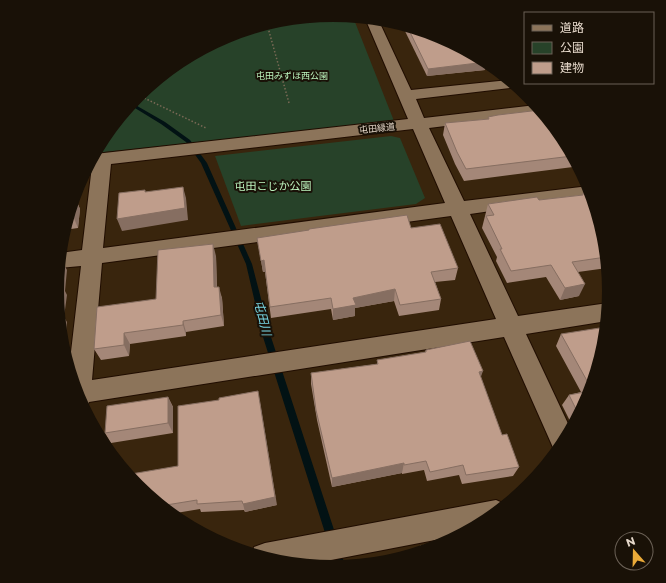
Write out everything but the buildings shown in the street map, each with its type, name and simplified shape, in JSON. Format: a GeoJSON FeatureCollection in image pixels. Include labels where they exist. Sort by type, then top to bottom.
{"type":"FeatureCollection","features":[{"type":"Feature","properties":{"kind":"street"},"geometry":{"type":"LineString","coordinates":[[374,25],[560,435]]}},
{"type":"Feature","properties":{"kind":"street"},"geometry":{"type":"LineString","coordinates":[[405,95],[506,85]]}},
{"type":"Feature","properties":{"kind":"street","name":"屯田緑道"},"geometry":{"type":"LineString","coordinates":[[99,159],[185,149],[212,138],[418,124],[533,111]]}},
{"type":"Feature","properties":{"kind":"street"},"geometry":{"type":"LineString","coordinates":[[79,380],[92,256],[97,162]]}},
{"type":"Feature","properties":{"kind":"street"},"geometry":{"type":"LineString","coordinates":[[66,260],[260,234],[458,210],[583,192]]}},
{"type":"Feature","properties":{"kind":"street"},"geometry":{"type":"LineString","coordinates":[[83,393],[602,313]]}},
{"type":"Feature","properties":{"kind":"street"},"geometry":{"type":"LineString","coordinates":[[278,556],[482,517]]}},
{"type":"Feature","properties":{"kind":"path"},"geometry":{"type":"LineString","coordinates":[[269,30],[289,103]]}},
{"type":"Feature","properties":{"kind":"path"},"geometry":{"type":"LineString","coordinates":[[144,99],[212,138]]}},
{"type":"Feature","properties":{"kind":"green space","name":"屯田みずほ西公園"},"geometry":{"type":"Polygon","coordinates":[[[333,22],[355,23],[394,121],[103,152],[119,127],[142,101],[183,67],[214,50],[246,36],[298,24],[333,22]]]}},
{"type":"Feature","properties":{"kind":"green space","name":"屯田こじか公園"},"geometry":{"type":"Polygon","coordinates":[[[391,136],[400,138],[425,198],[416,204],[241,226],[215,156],[391,136]]]}},
{"type":"Feature","properties":{"kind":"waterway","name":"屯田川"},"geometry":{"type":"LineString","coordinates":[[136,107],[163,123],[188,141],[204,163],[249,264],[267,337],[332,539]]}},
{"type":"Feature","properties":{"kind":"waterway","name":"屯田川"},"geometry":{"type":"LineString","coordinates":[[335,549],[339,561]]}}]}
